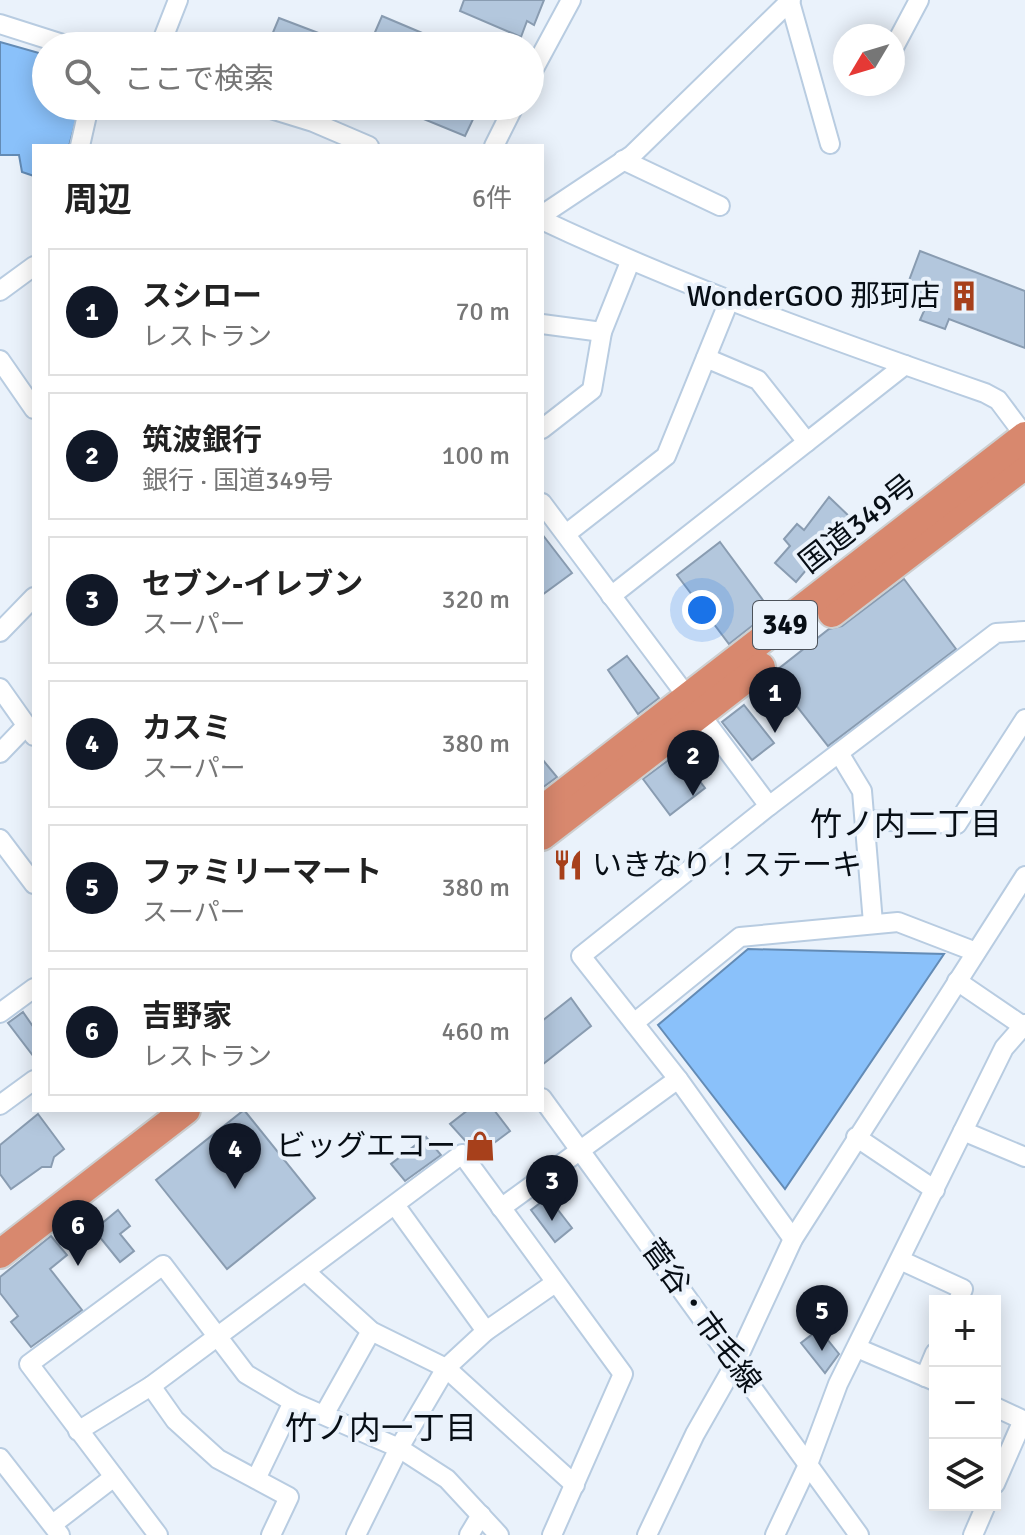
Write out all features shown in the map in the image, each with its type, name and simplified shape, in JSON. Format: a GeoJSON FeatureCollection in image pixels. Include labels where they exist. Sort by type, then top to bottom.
{"type":"FeatureCollection","features":[{"type":"Feature","properties":{"kind":"highway","name":"国道349号"},"geometry":{"type":"LineString","coordinates":[[544,834],[695,706],[1025,436]]}},
{"type":"Feature","properties":{"kind":"highway","name":"国道349号"},"geometry":{"type":"LineString","coordinates":[[544,809],[695,706],[1025,465]]}},
{"type":"Feature","properties":{"kind":"highway"},"geometry":{"type":"LineString","coordinates":[[0,1232],[153,1112]]}},
{"type":"Feature","properties":{"kind":"highway"},"geometry":{"type":"LineString","coordinates":[[0,1254],[183,1112]]}},
{"type":"Feature","properties":{"kind":"street"},"geometry":{"type":"LineString","coordinates":[[165,32],[178,0]]}},
{"type":"Feature","properties":{"kind":"street"},"geometry":{"type":"LineString","coordinates":[[544,50],[571,0]]}},
{"type":"Feature","properties":{"kind":"street"},"geometry":{"type":"LineString","coordinates":[[905,26],[919,0]]}},
{"type":"Feature","properties":{"kind":"street"},"geometry":{"type":"LineString","coordinates":[[544,217],[623,160],[790,1],[830,144]]}},
{"type":"Feature","properties":{"kind":"street"},"geometry":{"type":"LineString","coordinates":[[0,24],[32,34]]}},
{"type":"Feature","properties":{"kind":"street"},"geometry":{"type":"LineString","coordinates":[[80,144],[86,120]]}},
{"type":"Feature","properties":{"kind":"street"},"geometry":{"type":"LineString","coordinates":[[306,120],[364,144]]}},
{"type":"Feature","properties":{"kind":"street"},"geometry":{"type":"LineString","coordinates":[[495,144],[507,120]]}},
{"type":"Feature","properties":{"kind":"street"},"geometry":{"type":"LineString","coordinates":[[623,160],[720,206]]}},
{"type":"Feature","properties":{"kind":"street"},"geometry":{"type":"LineString","coordinates":[[544,219],[630,262],[998,400],[1025,436]]}},
{"type":"Feature","properties":{"kind":"street"},"geometry":{"type":"LineString","coordinates":[[544,427],[592,390],[602,332],[630,262]]}},
{"type":"Feature","properties":{"kind":"street"},"geometry":{"type":"LineString","coordinates":[[2,286],[32,267]]}},
{"type":"Feature","properties":{"kind":"street"},"geometry":{"type":"LineString","coordinates":[[566,534],[666,456],[729,301]]}},
{"type":"Feature","properties":{"kind":"street"},"geometry":{"type":"LineString","coordinates":[[544,324],[602,332]]}},
{"type":"Feature","properties":{"kind":"street"},"geometry":{"type":"LineString","coordinates":[[706,358],[758,380],[807,442]]}},
{"type":"Feature","properties":{"kind":"street"},"geometry":{"type":"LineString","coordinates":[[0,360],[32,406]]}},
{"type":"Feature","properties":{"kind":"street"},"geometry":{"type":"LineString","coordinates":[[611,596],[905,365]]}},
{"type":"Feature","properties":{"kind":"street"},"geometry":{"type":"LineString","coordinates":[[544,506],[769,806]]}},
{"type":"Feature","properties":{"kind":"street"},"geometry":{"type":"LineString","coordinates":[[3,625],[32,599]]}},
{"type":"Feature","properties":{"kind":"street"},"geometry":{"type":"LineString","coordinates":[[793,1239],[678,1079],[581,956],[769,806],[996,633],[1025,631]]}},
{"type":"Feature","properties":{"kind":"street"},"geometry":{"type":"LineString","coordinates":[[0,688],[30,731],[0,753]]}},
{"type":"Feature","properties":{"kind":"street"},"geometry":{"type":"LineString","coordinates":[[865,820],[957,824],[1025,719]]}},
{"type":"Feature","properties":{"kind":"street"},"geometry":{"type":"LineString","coordinates":[[839,753],[862,791],[873,923]]}},
{"type":"Feature","properties":{"kind":"street"},"geometry":{"type":"LineString","coordinates":[[0,839],[32,881]]}},
{"type":"Feature","properties":{"kind":"street"},"geometry":{"type":"LineString","coordinates":[[647,1535],[695,1434],[736,1362],[793,1239],[1025,876]]}},
{"type":"Feature","properties":{"kind":"street"},"geometry":{"type":"LineString","coordinates":[[634,1023],[740,937],[898,922],[976,952]]}},
{"type":"Feature","properties":{"kind":"street"},"geometry":{"type":"LineString","coordinates":[[775,1535],[807,1467],[838,1384],[1004,1048],[1024,1025],[957,981]]}},
{"type":"Feature","properties":{"kind":"street"},"geometry":{"type":"LineString","coordinates":[[0,989],[6,1008],[32,989]]}},
{"type":"Feature","properties":{"kind":"street"},"geometry":{"type":"LineString","coordinates":[[501,1208],[678,1079]]}},
{"type":"Feature","properties":{"kind":"street"},"geometry":{"type":"LineString","coordinates":[[0,1105],[32,1081]]}},
{"type":"Feature","properties":{"kind":"street","name":"菅谷・市毛線"},"geometry":{"type":"LineString","coordinates":[[544,1101],[859,1535]]}},
{"type":"Feature","properties":{"kind":"street"},"geometry":{"type":"LineString","coordinates":[[963,1131],[1025,1157]]}},
{"type":"Feature","properties":{"kind":"street"},"geometry":{"type":"LineString","coordinates":[[856,1137],[935,1190]]}},
{"type":"Feature","properties":{"kind":"street"},"geometry":{"type":"LineString","coordinates":[[78,1431],[151,1386],[462,1154],[623,1374],[552,1535]]}},
{"type":"Feature","properties":{"kind":"street"},"geometry":{"type":"LineString","coordinates":[[395,1205],[486,1331]]}},
{"type":"Feature","properties":{"kind":"street"},"geometry":{"type":"LineString","coordinates":[[900,1260],[963,1289],[960,1295]]}},
{"type":"Feature","properties":{"kind":"street"},"geometry":{"type":"LineString","coordinates":[[158,1535],[29,1364],[163,1265],[246,1374],[293,1402],[325,1413],[399,1448],[447,1479],[499,1535]]}},
{"type":"Feature","properties":{"kind":"street"},"geometry":{"type":"LineString","coordinates":[[306,1272],[371,1331],[446,1368],[575,1485]]}},
{"type":"Feature","properties":{"kind":"street"},"geometry":{"type":"LineString","coordinates":[[356,1535],[399,1448],[446,1368],[486,1331],[555,1283]]}},
{"type":"Feature","properties":{"kind":"street"},"geometry":{"type":"LineString","coordinates":[[325,1413],[371,1331]]}},
{"type":"Feature","properties":{"kind":"street"},"geometry":{"type":"LineString","coordinates":[[857,1348],[929,1379]]}},
{"type":"Feature","properties":{"kind":"street"},"geometry":{"type":"LineString","coordinates":[[151,1386],[175,1420],[218,1459],[289,1497],[271,1535]]}},
{"type":"Feature","properties":{"kind":"street"},"geometry":{"type":"LineString","coordinates":[[256,1479],[293,1402]]}},
{"type":"Feature","properties":{"kind":"street"},"geometry":{"type":"LineString","coordinates":[[1001,1409],[1024,1419],[1001,1471]]}},
{"type":"Feature","properties":{"kind":"street"},"geometry":{"type":"LineString","coordinates":[[0,1458],[56,1530],[114,1477]]}},
{"type":"Feature","properties":{"kind":"street"},"geometry":{"type":"LineString","coordinates":[[973,1535],[983,1511]]}},
{"type":"Feature","properties":{"kind":"street"},"geometry":{"type":"LineString","coordinates":[[469,1535],[481,1515]]}},
{"type":"Feature","properties":{"kind":"water"},"geometry":{"type":"Polygon","coordinates":[[[0,42],[32,51],[32,120],[76,120],[70,144],[32,144],[32,175],[22,172],[19,155],[0,155],[0,42]]]}},
{"type":"Feature","properties":{"kind":"water"},"geometry":{"type":"Polygon","coordinates":[[[748,949],[944,954],[785,1189],[658,1025],[748,949]]]}},
{"type":"Feature","properties":{"kind":"building"},"geometry":{"type":"Polygon","coordinates":[[[464,0],[544,0],[534,25],[527,21],[523,32],[509,32],[460,11],[464,0]]]}},
{"type":"Feature","properties":{"kind":"building"},"geometry":{"type":"Polygon","coordinates":[[[382,16],[420,32],[375,32],[382,16]]]}},
{"type":"Feature","properties":{"kind":"building"},"geometry":{"type":"Polygon","coordinates":[[[279,18],[316,32],[273,32],[279,18]]]}},
{"type":"Feature","properties":{"kind":"building"},"geometry":{"type":"Polygon","coordinates":[[[426,120],[473,120],[465,136],[426,120]]]}},
{"type":"Feature","properties":{"kind":"building","name":"WonderGOO 那珂店"},"geometry":{"type":"Polygon","coordinates":[[[920,251],[1025,291],[1025,348],[949,319],[945,329],[920,320],[924,311],[901,302],[920,251]]]}},
{"type":"Feature","properties":{"kind":"building"},"geometry":{"type":"Polygon","coordinates":[[[829,497],[852,519],[829,545],[831,551],[822,563],[817,557],[796,582],[775,563],[790,546],[784,539],[797,524],[804,530],[829,497]]]}},
{"type":"Feature","properties":{"kind":"building"},"geometry":{"type":"Polygon","coordinates":[[[544,537],[572,573],[544,594],[544,537]]]}},
{"type":"Feature","properties":{"kind":"building"},"geometry":{"type":"Polygon","coordinates":[[[720,542],[771,611],[729,644],[677,575],[720,542]]]}},
{"type":"Feature","properties":{"kind":"building"},"geometry":{"type":"Polygon","coordinates":[[[904,579],[956,649],[828,746],[774,677],[777,670],[829,629],[842,626],[904,579]]]}},
{"type":"Feature","properties":{"kind":"building"},"geometry":{"type":"Polygon","coordinates":[[[627,656],[659,698],[638,714],[608,670],[627,656]]]}},
{"type":"Feature","properties":{"kind":"building"},"geometry":{"type":"Polygon","coordinates":[[[744,705],[774,743],[752,760],[722,722],[744,705]]]}},
{"type":"Feature","properties":{"kind":"building"},"geometry":{"type":"Polygon","coordinates":[[[678,753],[705,788],[670,815],[643,779],[678,753]]]}},
{"type":"Feature","properties":{"kind":"building"},"geometry":{"type":"Polygon","coordinates":[[[544,761],[557,777],[544,787],[544,761]]]}},
{"type":"Feature","properties":{"kind":"building"},"geometry":{"type":"Polygon","coordinates":[[[571,998],[591,1026],[544,1063],[544,1019],[571,998]]]}},
{"type":"Feature","properties":{"kind":"building"},"geometry":{"type":"Polygon","coordinates":[[[23,1012],[32,1025],[32,1054],[8,1023],[23,1012]]]}},
{"type":"Feature","properties":{"kind":"building"},"geometry":{"type":"Polygon","coordinates":[[[241,1112],[246,1112],[315,1198],[227,1269],[156,1180],[241,1112]]]}},
{"type":"Feature","properties":{"kind":"building"},"geometry":{"type":"Polygon","coordinates":[[[465,1112],[496,1112],[510,1131],[478,1155],[450,1124],[465,1112]]]}},
{"type":"Feature","properties":{"kind":"building"},"geometry":{"type":"Polygon","coordinates":[[[38,1114],[64,1149],[54,1157],[51,1167],[42,1167],[11,1189],[0,1174],[0,1145],[38,1114]]]}},
{"type":"Feature","properties":{"kind":"building"},"geometry":{"type":"Polygon","coordinates":[[[426,1137],[441,1155],[405,1181],[391,1164],[426,1137]]]}},
{"type":"Feature","properties":{"kind":"building"},"geometry":{"type":"Polygon","coordinates":[[[548,1197],[572,1228],[555,1242],[531,1210],[548,1197]]]}},
{"type":"Feature","properties":{"kind":"building"},"geometry":{"type":"Polygon","coordinates":[[[118,1210],[130,1226],[120,1234],[134,1251],[120,1262],[94,1230],[118,1210]]]}},
{"type":"Feature","properties":{"kind":"building"},"geometry":{"type":"Polygon","coordinates":[[[51,1236],[67,1255],[50,1269],[82,1310],[31,1347],[11,1322],[18,1316],[0,1293],[0,1277],[51,1236]]]}},
{"type":"Feature","properties":{"kind":"building"},"geometry":{"type":"Polygon","coordinates":[[[819,1329],[839,1354],[825,1373],[801,1343],[819,1329]]]}},
{"type":"Feature","properties":{"kind":"place","name":"WonderGOO 那珂店"},"geometry":{"type":"Point","coordinates":[964,296]}},
{"type":"Feature","properties":{"kind":"place","name":"スシロー"},"geometry":{"type":"Point","coordinates":[775,733]}},
{"type":"Feature","properties":{"kind":"place","name":"筑波銀行"},"geometry":{"type":"Point","coordinates":[693,796]}},
{"type":"Feature","properties":{"kind":"place","name":"いきなり！ステーキ"},"geometry":{"type":"Point","coordinates":[568,865]}},
{"type":"Feature","properties":{"kind":"place","name":"ビッグエコー"},"geometry":{"type":"Point","coordinates":[480,1146]}},
{"type":"Feature","properties":{"kind":"place","name":"カスミ"},"geometry":{"type":"Point","coordinates":[235,1189]}},
{"type":"Feature","properties":{"kind":"place","name":"セブン-イレブン"},"geometry":{"type":"Point","coordinates":[552,1221]}},
{"type":"Feature","properties":{"kind":"place","name":"吉野家"},"geometry":{"type":"Point","coordinates":[78,1266]}},
{"type":"Feature","properties":{"kind":"place","name":"ファミリーマート"},"geometry":{"type":"Point","coordinates":[822,1351]}},
{"type":"Feature","properties":{"kind":"district","name":"竹ノ内二丁目"},"geometry":{"type":"Point","coordinates":[906,824]}},
{"type":"Feature","properties":{"kind":"district","name":"竹ノ内一丁目"},"geometry":{"type":"Point","coordinates":[381,1428]}}]}
